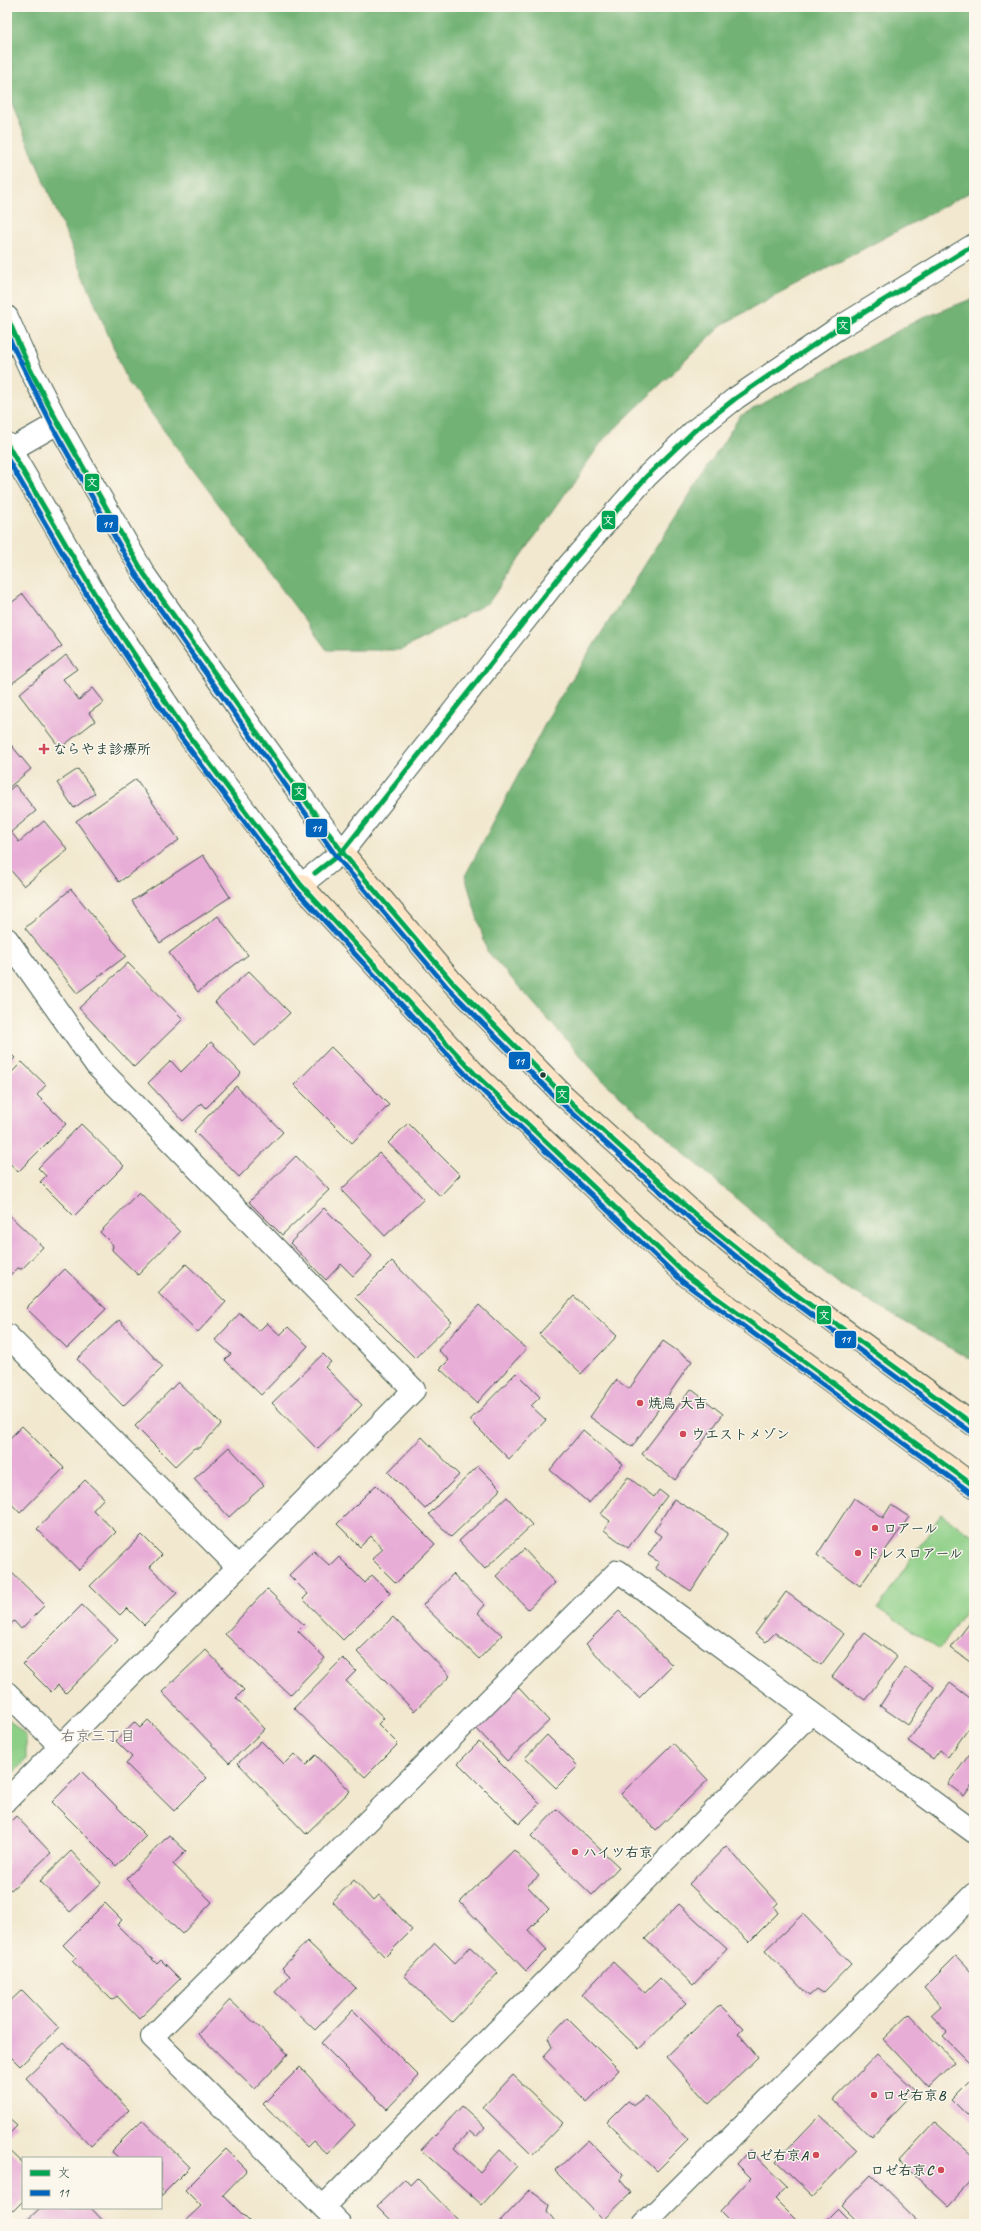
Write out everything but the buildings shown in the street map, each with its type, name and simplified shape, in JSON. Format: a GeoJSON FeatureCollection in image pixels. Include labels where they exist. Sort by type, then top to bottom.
{"type":"FeatureCollection","features":[{"type":"Feature","properties":{"kind":"main road"},"geometry":{"type":"LineString","coordinates":[[342,852],[453,983],[574,1104],[699,1218],[783,1285],[974,1425]]}},
{"type":"Feature","properties":{"kind":"main road"},"geometry":{"type":"LineString","coordinates":[[301,885],[475,1074],[687,1276],[974,1486]]}},
{"type":"Feature","properties":{"kind":"street"},"geometry":{"type":"LineString","coordinates":[[58,423],[8,448],[100,603],[185,732],[301,885],[342,852],[568,566],[647,476],[694,431],[736,398],[837,329],[974,244]]}},
{"type":"Feature","properties":{"kind":"street"},"geometry":{"type":"LineString","coordinates":[[7,318],[30,369],[58,423],[144,574],[257,736],[342,852]]}},
{"type":"Feature","properties":{"kind":"street"},"geometry":{"type":"LineString","coordinates":[[7,939],[96,1065],[414,1390],[7,1800]]}},
{"type":"Feature","properties":{"kind":"street"},"geometry":{"type":"LineString","coordinates":[[7,1335],[238,1568]]}},
{"type":"Feature","properties":{"kind":"street"},"geometry":{"type":"LineString","coordinates":[[340,2224],[152,2037],[618,1571],[810,1714],[974,1832]]}},
{"type":"Feature","properties":{"kind":"street"},"geometry":{"type":"LineString","coordinates":[[7,1693],[60,1746]]}},
{"type":"Feature","properties":{"kind":"street"},"geometry":{"type":"LineString","coordinates":[[323,2207],[810,1714]]}},
{"type":"Feature","properties":{"kind":"street"},"geometry":{"type":"LineString","coordinates":[[644,2224],[974,1894]]}},
{"type":"Feature","properties":{"kind":"green space"},"geometry":{"type":"Polygon","coordinates":[[[7,7],[974,7],[974,190],[723,324],[603,440],[489,602],[401,650],[327,650],[128,382],[7,93],[7,7]]]}},
{"type":"Feature","properties":{"kind":"green space"},"geometry":{"type":"Polygon","coordinates":[[[974,298],[974,1358],[969,1359],[834,1281],[725,1189],[601,1079],[487,951],[465,876],[554,707],[740,416],[916,321],[974,298]]]}},
{"type":"Feature","properties":{"kind":"green space"},"geometry":{"type":"Polygon","coordinates":[[[941,1514],[974,1536],[974,1597],[940,1649],[878,1608],[941,1514]]]}},
{"type":"Feature","properties":{"kind":"green space"},"geometry":{"type":"Polygon","coordinates":[[[7,1717],[26,1736],[26,1760],[7,1779],[7,1717]]]}},
{"type":"Feature","properties":{"kind":"transit line","name":"文"},"geometry":{"type":"LineString","coordinates":[[315,873],[342,852],[568,566],[647,476],[694,431],[736,398],[837,329],[974,245]]}},
{"type":"Feature","properties":{"kind":"transit line","name":"文"},"geometry":{"type":"LineString","coordinates":[[7,317],[30,369],[58,423],[144,574],[342,852],[453,983],[562,1094],[699,1218],[783,1285],[974,1425]]}},
{"type":"Feature","properties":{"kind":"transit line","name":"11"},"geometry":{"type":"LineString","coordinates":[[7,334],[52,426],[138,578],[336,856],[448,988],[557,1099],[695,1223],[779,1291],[970,1431]]}},
{"type":"Feature","properties":{"kind":"transit line","name":"文"},"geometry":{"type":"LineString","coordinates":[[7,444],[100,603],[185,731],[301,885],[475,1074],[687,1276],[974,1486]]}},
{"type":"Feature","properties":{"kind":"transit line","name":"11"},"geometry":{"type":"LineString","coordinates":[[7,458],[94,607],[179,735],[296,890],[470,1079],[683,1282],[970,1492]]}},
{"type":"Feature","properties":{"kind":"place","name":"ならやま診療所"},"geometry":{"type":"Point","coordinates":[44,749]}},
{"type":"Feature","properties":{"kind":"place","name":"焼鳥 大吉"},"geometry":{"type":"Point","coordinates":[640,1403]}},
{"type":"Feature","properties":{"kind":"place","name":"ウエストメゾン"},"geometry":{"type":"Point","coordinates":[683,1434]}},
{"type":"Feature","properties":{"kind":"place","name":"ロアール"},"geometry":{"type":"Point","coordinates":[875,1528]}},
{"type":"Feature","properties":{"kind":"place","name":"ドレスロアール"},"geometry":{"type":"Point","coordinates":[858,1553]}},
{"type":"Feature","properties":{"kind":"place","name":"ハイツ右京"},"geometry":{"type":"Point","coordinates":[575,1852]}},
{"type":"Feature","properties":{"kind":"place","name":"ロゼ右京B"},"geometry":{"type":"Point","coordinates":[874,2095]}},
{"type":"Feature","properties":{"kind":"place","name":"ロゼ右京A"},"geometry":{"type":"Point","coordinates":[816,2155]}},
{"type":"Feature","properties":{"kind":"place","name":"ロゼ右京C"},"geometry":{"type":"Point","coordinates":[941,2170]}},
{"type":"Feature","properties":{"kind":"district","name":"右京三丁目"},"geometry":{"type":"Point","coordinates":[98,1736]}}]}
